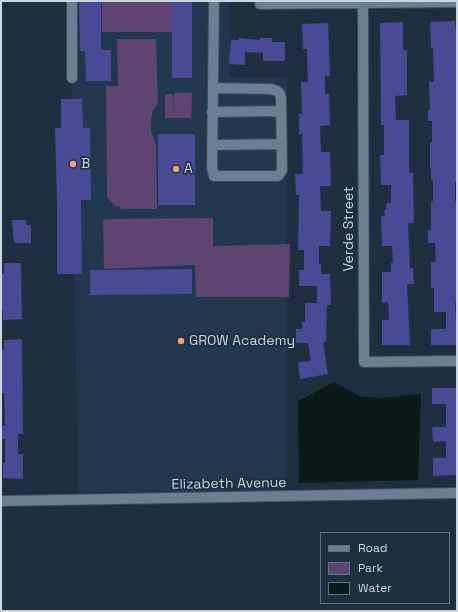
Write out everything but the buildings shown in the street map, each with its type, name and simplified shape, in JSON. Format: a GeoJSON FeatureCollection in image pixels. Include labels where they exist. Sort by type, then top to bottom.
{"type":"FeatureCollection","features":[{"type":"Feature","properties":{"kind":"street"},"geometry":{"type":"LineString","coordinates":[[72,1],[72,78]]}},
{"type":"Feature","properties":{"kind":"street"},"geometry":{"type":"LineString","coordinates":[[212,88],[274,90],[280,94],[282,170],[278,176],[216,176],[213,174],[212,88],[214,1]]}},
{"type":"Feature","properties":{"kind":"street"},"geometry":{"type":"LineString","coordinates":[[260,4],[457,2]]}},
{"type":"Feature","properties":{"kind":"street","name":"Verde Street"},"geometry":{"type":"LineString","coordinates":[[363,3],[364,362],[457,361]]}},
{"type":"Feature","properties":{"kind":"street"},"geometry":{"type":"LineString","coordinates":[[212,112],[281,111]]}},
{"type":"Feature","properties":{"kind":"street"},"geometry":{"type":"LineString","coordinates":[[212,145],[282,144]]}},
{"type":"Feature","properties":{"kind":"street","name":"Elizabeth Avenue"},"geometry":{"type":"LineString","coordinates":[[1,501],[457,493]]}},
{"type":"Feature","properties":{"kind":"shaded area","name":"GROW Academy"},"geometry":{"type":"Polygon","coordinates":[[[70,1],[229,1],[230,77],[287,78],[286,491],[78,492],[70,1]]]}},
{"type":"Feature","properties":{"kind":"green space"},"geometry":{"type":"Polygon","coordinates":[[[102,1],[172,1],[172,32],[102,32],[102,1]]]}},
{"type":"Feature","properties":{"kind":"green space"},"geometry":{"type":"Polygon","coordinates":[[[117,39],[156,39],[158,103],[153,110],[151,130],[156,145],[157,209],[121,209],[120,206],[115,206],[107,197],[106,86],[118,86],[117,39]]]}},
{"type":"Feature","properties":{"kind":"green space"},"geometry":{"type":"Polygon","coordinates":[[[174,93],[192,93],[191,118],[165,118],[165,94],[173,94],[174,112],[174,93]]]}},
{"type":"Feature","properties":{"kind":"green space"},"geometry":{"type":"Polygon","coordinates":[[[213,218],[213,246],[290,244],[289,297],[196,297],[195,265],[104,269],[103,219],[213,218]]]}},
{"type":"Feature","properties":{"kind":"water"},"geometry":{"type":"Polygon","coordinates":[[[334,382],[359,396],[379,398],[421,394],[418,480],[299,483],[298,401],[334,382]]]}},
{"type":"Feature","properties":{"kind":"place","name":"B"},"geometry":{"type":"Point","coordinates":[73,164]}},
{"type":"Feature","properties":{"kind":"place","name":"A"},"geometry":{"type":"Point","coordinates":[176,169]}},
{"type":"Feature","properties":{"kind":"place","name":"GROW Academy"},"geometry":{"type":"Point","coordinates":[181,341]}}]}
